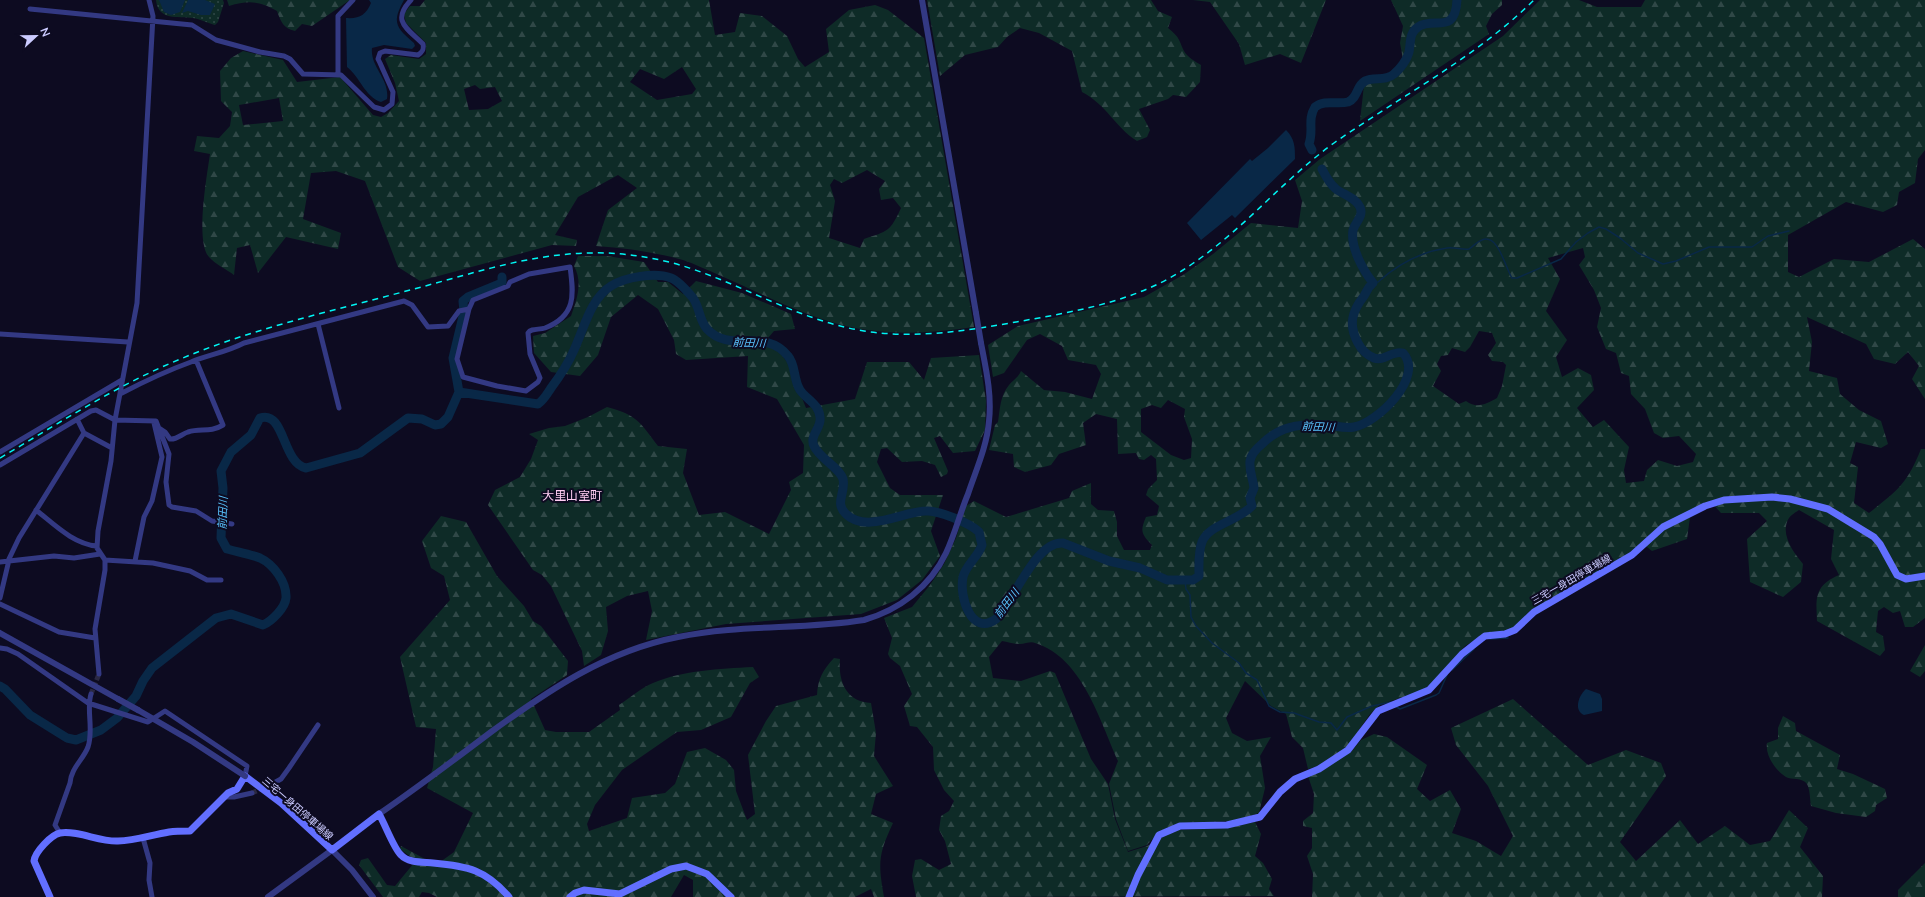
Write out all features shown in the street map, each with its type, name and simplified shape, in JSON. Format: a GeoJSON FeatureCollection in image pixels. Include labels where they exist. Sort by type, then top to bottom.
{"type":"FeatureCollection","features":[{"type":"Feature","properties":{"kind":"main road","name":"三宅一身田停車場線"},"geometry":{"type":"LineString","coordinates":[[1129,897],[1138,875],[1159,835],[1180,826],[1227,825],[1260,817],[1280,792],[1291,782],[1300,776],[1319,769],[1348,750],[1378,711],[1430,690],[1462,654],[1481,639],[1486,636],[1505,634],[1515,630],[1534,612],[1632,555],[1663,527],[1705,506],[1724,500],[1772,497],[1790,499],[1828,509],[1874,537],[1880,544],[1897,575],[1906,579],[1925,576]]}},
{"type":"Feature","properties":{"kind":"main road","name":"三宅一身田停車場線"},"geometry":{"type":"LineString","coordinates":[[245,776],[294,815],[332,850],[379,814]]}},
{"type":"Feature","properties":{"kind":"main road"},"geometry":{"type":"LineString","coordinates":[[50,897],[34,863],[34,858],[42,846],[60,833],[73,834],[106,841],[134,841],[169,832],[190,831],[223,797],[230,791],[237,788],[245,776]]}},
{"type":"Feature","properties":{"kind":"main road"},"geometry":{"type":"LineString","coordinates":[[379,814],[401,856],[412,860],[442,863],[474,870],[492,879],[509,897]]}},
{"type":"Feature","properties":{"kind":"main road"},"geometry":{"type":"LineString","coordinates":[[570,897],[574,893],[584,890],[615,894],[625,892],[671,869],[684,866],[694,867],[706,874],[731,897]]}},
{"type":"Feature","properties":{"kind":"street"},"geometry":{"type":"LineString","coordinates":[[99,674],[95,623],[105,570],[105,560],[100,554],[97,546],[98,531],[128,342],[137,303],[153,16],[149,0]]}},
{"type":"Feature","properties":{"kind":"street"},"geometry":{"type":"LineString","coordinates":[[338,75],[338,16],[353,0]]}},
{"type":"Feature","properties":{"kind":"street"},"geometry":{"type":"LineString","coordinates":[[30,9],[192,25],[216,40],[260,52],[284,56],[290,59],[303,74],[338,75],[346,78],[374,107],[384,110],[388,109],[394,99],[393,92],[378,59],[380,53],[385,51],[418,55],[424,48],[423,44],[403,26],[403,8],[411,0]]}},
{"type":"Feature","properties":{"kind":"street"},"geometry":{"type":"LineString","coordinates":[[379,814],[534,700],[566,680],[622,654],[662,640],[707,632],[853,622],[871,618],[908,600],[926,582],[946,555],[983,451],[989,422],[989,390],[922,0]]}},
{"type":"Feature","properties":{"kind":"street"},"geometry":{"type":"LineString","coordinates":[[120,394],[150,379],[196,360],[234,349],[244,343],[404,301],[412,305],[428,327],[448,326],[473,300],[508,286],[510,282],[527,275],[570,267],[573,298],[569,310],[557,322],[544,328],[530,330],[528,333],[530,354],[540,378],[538,382],[526,391],[497,386],[463,377],[457,359],[465,309]]}},
{"type":"Feature","properties":{"kind":"street"},"geometry":{"type":"LineString","coordinates":[[318,324],[339,408]]}},
{"type":"Feature","properties":{"kind":"street"},"geometry":{"type":"LineString","coordinates":[[0,334],[128,342]]}},
{"type":"Feature","properties":{"kind":"street"},"geometry":{"type":"LineString","coordinates":[[158,428],[165,432],[170,439],[174,439],[189,432],[206,431],[223,425],[196,360]]}},
{"type":"Feature","properties":{"kind":"street"},"geometry":{"type":"LineString","coordinates":[[0,452],[122,380]]}},
{"type":"Feature","properties":{"kind":"street"},"geometry":{"type":"LineString","coordinates":[[0,464],[94,410],[115,420],[154,421]]}},
{"type":"Feature","properties":{"kind":"street"},"geometry":{"type":"LineString","coordinates":[[77,419],[84,433],[112,448]]}},
{"type":"Feature","properties":{"kind":"street"},"geometry":{"type":"LineString","coordinates":[[154,421],[156,422],[169,454],[166,482],[169,505],[172,507],[196,511],[212,521],[230,523]]}},
{"type":"Feature","properties":{"kind":"street"},"geometry":{"type":"LineString","coordinates":[[134,561],[144,517],[152,501],[162,457],[154,421]]}},
{"type":"Feature","properties":{"kind":"street"},"geometry":{"type":"LineString","coordinates":[[0,598],[8,560],[36,510],[84,433]]}},
{"type":"Feature","properties":{"kind":"street"},"geometry":{"type":"LineString","coordinates":[[36,510],[76,540],[88,546],[97,546]]}},
{"type":"Feature","properties":{"kind":"street"},"geometry":{"type":"LineString","coordinates":[[0,562],[54,556],[74,558],[100,554]]}},
{"type":"Feature","properties":{"kind":"street"},"geometry":{"type":"LineString","coordinates":[[105,560],[134,561],[190,571],[207,580],[220,580]]}},
{"type":"Feature","properties":{"kind":"street"},"geometry":{"type":"LineString","coordinates":[[0,604],[59,632],[95,638]]}},
{"type":"Feature","properties":{"kind":"street"},"geometry":{"type":"LineString","coordinates":[[0,633],[193,742],[245,776],[247,766],[166,711],[148,722],[88,703],[18,654],[7,649],[0,648]]}},
{"type":"Feature","properties":{"kind":"street"},"geometry":{"type":"LineString","coordinates":[[60,833],[56,825],[71,776],[88,747],[90,719],[88,703],[91,694]]}},
{"type":"Feature","properties":{"kind":"street"},"geometry":{"type":"LineString","coordinates":[[272,784],[289,768],[318,726]]}},
{"type":"Feature","properties":{"kind":"street"},"geometry":{"type":"LineString","coordinates":[[223,797],[234,797],[252,793]]}},
{"type":"Feature","properties":{"kind":"street"},"geometry":{"type":"LineString","coordinates":[[143,838],[150,863],[149,880],[152,897]]}},
{"type":"Feature","properties":{"kind":"street"},"geometry":{"type":"LineString","coordinates":[[268,897],[332,850],[352,870],[373,897]]}},
{"type":"Feature","properties":{"kind":"green space"},"geometry":{"type":"Polygon","coordinates":[[[156,0],[223,0],[224,3],[218,22],[215,25],[196,19],[175,17],[165,14],[158,7],[156,0]]]}},
{"type":"Feature","properties":{"kind":"green space"},"geometry":{"type":"Polygon","coordinates":[[[227,0],[350,0],[312,26],[302,24],[295,31],[285,26],[277,11],[265,5],[248,2],[229,6],[227,0]]]}},
{"type":"Feature","properties":{"kind":"green space"},"geometry":{"type":"Polygon","coordinates":[[[425,0],[709,0],[715,35],[735,32],[740,13],[762,16],[787,36],[798,59],[805,67],[829,52],[826,29],[849,10],[875,5],[888,10],[924,38],[974,327],[906,333],[871,331],[855,328],[808,314],[683,260],[640,251],[596,246],[608,210],[637,188],[618,175],[578,197],[555,235],[577,240],[576,246],[552,245],[420,281],[398,267],[365,181],[336,171],[311,173],[303,219],[341,233],[338,249],[286,237],[258,273],[250,245],[237,248],[234,275],[214,262],[209,257],[205,249],[202,223],[210,154],[194,151],[197,136],[219,138],[230,126],[232,112],[221,101],[220,71],[231,58],[243,51],[283,60],[297,82],[340,77],[373,115],[381,117],[388,113],[399,101],[395,83],[385,59],[391,55],[419,59],[426,54],[426,43],[406,23],[404,14],[410,6],[420,6],[425,0]],[[682,67],[664,79],[640,69],[630,82],[657,100],[692,94],[696,89],[682,67]],[[475,85],[464,89],[469,110],[488,109],[502,101],[495,87],[480,89],[475,85]],[[279,98],[239,105],[243,125],[283,121],[279,98]],[[867,170],[842,183],[834,179],[830,185],[835,201],[829,238],[860,248],[864,239],[887,230],[894,222],[901,208],[893,198],[881,200],[879,189],[885,181],[867,170]]]}},
{"type":"Feature","properties":{"kind":"green space"},"geometry":{"type":"Polygon","coordinates":[[[927,0],[1151,0],[1158,11],[1172,17],[1168,28],[1177,36],[1187,55],[1201,65],[1200,82],[1186,97],[1173,95],[1168,99],[1139,109],[1150,130],[1147,137],[1137,141],[1129,135],[1098,103],[1082,92],[1072,51],[1039,33],[1020,28],[1007,37],[998,47],[965,55],[940,76],[927,0]]]}},
{"type":"Feature","properties":{"kind":"green space"},"geometry":{"type":"Polygon","coordinates":[[[1193,0],[1326,0],[1301,63],[1280,54],[1245,65],[1239,44],[1210,2],[1193,0]]]}},
{"type":"Feature","properties":{"kind":"green space"},"geometry":{"type":"Polygon","coordinates":[[[1391,0],[1502,0],[1502,5],[1492,14],[1486,26],[1489,34],[1360,121],[1364,85],[1396,74],[1404,65],[1400,43],[1403,26],[1391,0]]]}},
{"type":"Feature","properties":{"kind":"green space"},"geometry":{"type":"Polygon","coordinates":[[[1540,0],[1579,0],[1597,7],[1641,7],[1645,0],[1925,0],[1925,150],[1918,159],[1915,183],[1899,192],[1897,205],[1883,212],[1846,202],[1788,235],[1788,272],[1799,277],[1834,259],[1869,262],[1913,239],[1925,249],[1925,399],[1912,379],[1919,366],[1908,352],[1895,364],[1874,359],[1866,344],[1807,317],[1812,342],[1809,371],[1837,378],[1840,394],[1859,410],[1881,421],[1888,444],[1881,448],[1856,442],[1850,463],[1858,467],[1854,503],[1869,513],[1901,486],[1911,471],[1921,449],[1925,449],[1925,618],[1913,627],[1905,627],[1900,611],[1893,613],[1884,607],[1878,611],[1876,632],[1883,636],[1885,650],[1880,656],[1817,621],[1816,606],[1818,594],[1825,584],[1839,575],[1831,559],[1834,530],[1799,510],[1789,518],[1786,524],[1787,537],[1792,549],[1803,564],[1801,582],[1783,597],[1750,582],[1747,539],[1767,521],[1759,513],[1721,513],[1711,502],[1691,510],[1687,539],[1652,551],[1642,543],[1626,556],[1530,611],[1516,626],[1506,632],[1483,635],[1465,646],[1430,685],[1417,693],[1381,704],[1370,714],[1344,751],[1324,764],[1308,769],[1303,748],[1292,737],[1286,714],[1271,706],[1245,681],[1226,718],[1232,733],[1247,741],[1271,737],[1260,756],[1265,788],[1259,813],[1236,821],[1182,823],[1160,831],[1147,845],[1128,851],[1116,819],[1109,784],[1118,761],[1087,692],[1077,676],[1065,662],[1051,650],[1033,642],[1018,644],[1002,641],[989,657],[993,678],[1021,681],[1050,671],[1055,673],[1091,759],[1108,784],[1115,819],[1128,852],[1147,846],[1175,830],[1228,828],[1255,822],[1261,834],[1255,856],[1263,863],[1272,879],[1269,889],[1274,896],[916,897],[912,876],[915,860],[921,859],[939,870],[951,864],[945,841],[939,830],[941,816],[949,811],[954,801],[944,790],[934,770],[933,747],[917,727],[910,726],[904,706],[912,694],[900,666],[890,658],[888,654],[892,638],[884,618],[912,607],[930,585],[944,564],[956,538],[966,506],[974,501],[1006,517],[1069,498],[1072,491],[1091,483],[1091,504],[1098,510],[1114,511],[1117,522],[1117,536],[1124,550],[1150,550],[1152,545],[1144,535],[1142,529],[1146,517],[1157,515],[1159,506],[1146,495],[1148,489],[1157,480],[1156,459],[1151,455],[1144,460],[1139,459],[1136,453],[1118,454],[1117,419],[1096,414],[1083,423],[1086,445],[1059,454],[1051,465],[1025,472],[1014,467],[1013,454],[989,450],[1006,389],[1021,371],[1044,390],[1065,392],[1092,399],[1101,374],[1096,365],[1068,360],[1062,346],[1040,334],[1027,340],[1004,373],[993,377],[988,345],[1018,326],[1144,297],[1183,275],[1213,254],[1251,223],[1298,228],[1302,201],[1295,180],[1320,159],[1503,36],[1540,0]],[[1583,248],[1548,258],[1560,279],[1546,311],[1567,340],[1556,357],[1562,377],[1578,368],[1591,375],[1594,390],[1577,408],[1593,427],[1604,420],[1629,447],[1624,470],[1626,483],[1644,481],[1647,470],[1658,460],[1677,466],[1693,462],[1696,454],[1679,436],[1663,438],[1654,433],[1645,409],[1631,394],[1629,376],[1621,373],[1616,353],[1606,349],[1597,327],[1601,308],[1594,290],[1579,265],[1585,257],[1583,248]],[[1479,331],[1470,347],[1465,352],[1452,348],[1448,355],[1441,356],[1437,364],[1441,371],[1433,386],[1459,404],[1466,401],[1474,405],[1482,405],[1497,398],[1502,386],[1506,365],[1503,362],[1492,361],[1488,355],[1496,343],[1492,333],[1479,331]],[[1168,400],[1161,408],[1152,405],[1141,409],[1141,432],[1171,455],[1184,460],[1191,458],[1192,439],[1184,417],[1185,409],[1168,400]]]}},
{"type":"Feature","properties":{"kind":"green space"},"geometry":{"type":"Polygon","coordinates":[[[578,256],[607,256],[644,262],[658,282],[668,282],[683,294],[696,281],[742,293],[791,314],[795,329],[774,331],[768,338],[788,363],[806,408],[855,399],[867,362],[909,362],[924,380],[931,358],[979,355],[986,401],[985,430],[975,451],[953,453],[940,436],[934,438],[948,471],[947,474],[941,477],[935,465],[922,461],[902,462],[887,448],[881,449],[877,462],[890,488],[900,495],[943,495],[931,531],[940,556],[922,580],[897,600],[861,614],[726,624],[646,640],[652,611],[648,591],[627,596],[606,607],[608,631],[601,655],[584,666],[582,651],[551,586],[542,575],[533,570],[488,505],[495,490],[520,477],[531,459],[538,440],[529,434],[549,428],[565,426],[588,417],[607,407],[625,413],[637,420],[642,425],[658,446],[687,449],[683,473],[699,515],[725,512],[769,534],[791,490],[789,482],[803,473],[804,445],[777,399],[747,387],[748,356],[686,360],[676,354],[674,340],[658,309],[638,295],[611,317],[598,355],[580,376],[551,372],[534,353],[533,336],[545,333],[571,316],[579,284],[577,272],[574,266],[578,256]]]}},
{"type":"Feature","properties":{"kind":"green space"},"geometry":{"type":"Polygon","coordinates":[[[441,516],[466,522],[497,576],[524,606],[533,621],[541,626],[568,661],[567,675],[531,699],[545,730],[556,732],[589,732],[620,710],[619,705],[640,690],[653,683],[677,675],[702,671],[753,667],[759,677],[750,683],[731,717],[701,730],[677,732],[622,770],[595,805],[587,824],[589,831],[627,818],[632,798],[665,793],[675,784],[687,752],[705,748],[726,760],[734,770],[736,791],[747,820],[755,814],[748,755],[766,721],[776,706],[817,695],[820,679],[824,670],[834,658],[840,659],[840,675],[845,689],[855,699],[862,702],[871,703],[876,733],[874,756],[893,786],[876,794],[871,814],[893,823],[884,843],[880,867],[884,897],[874,897],[871,889],[855,897],[693,897],[693,880],[684,875],[671,897],[437,897],[429,893],[422,892],[419,897],[383,897],[359,865],[361,860],[368,858],[387,885],[395,886],[414,863],[411,857],[400,849],[401,846],[436,865],[454,852],[473,813],[427,788],[433,767],[436,729],[416,727],[400,657],[450,600],[444,576],[431,568],[422,541],[441,516]]]}},
{"type":"Feature","properties":{"kind":"green space"},"geometry":{"type":"Polygon","coordinates":[[[1925,645],[1925,671],[1920,677],[1910,671],[1925,645]]]}},
{"type":"Feature","properties":{"kind":"green space"},"geometry":{"type":"Polygon","coordinates":[[[1513,699],[1588,765],[1626,750],[1661,763],[1666,776],[1620,842],[1636,861],[1680,820],[1698,844],[1725,826],[1750,845],[1770,841],[1789,810],[1808,828],[1800,847],[1823,876],[1822,897],[1312,897],[1313,874],[1307,856],[1312,848],[1312,828],[1303,826],[1303,821],[1313,813],[1314,794],[1308,776],[1351,752],[1361,740],[1374,734],[1387,737],[1427,765],[1417,789],[1430,801],[1450,790],[1461,809],[1452,833],[1476,841],[1501,856],[1513,836],[1488,786],[1456,745],[1451,728],[1513,699]]]}},
{"type":"Feature","properties":{"kind":"green space"},"geometry":{"type":"Polygon","coordinates":[[[1783,716],[1795,723],[1796,731],[1840,755],[1837,769],[1853,774],[1885,789],[1887,798],[1876,805],[1875,811],[1866,817],[1836,813],[1811,806],[1807,784],[1802,780],[1786,777],[1775,766],[1769,757],[1767,743],[1778,739],[1778,728],[1783,716]]]}},
{"type":"Feature","properties":{"kind":"green space"},"geometry":{"type":"Polygon","coordinates":[[[1925,863],[1925,897],[1898,897],[1898,890],[1925,863]]]}},
{"type":"Feature","properties":{"kind":"water"},"geometry":{"type":"Polygon","coordinates":[[[159,0],[185,0],[180,12],[171,15],[164,12],[159,0]]]}},
{"type":"Feature","properties":{"kind":"water"},"geometry":{"type":"Polygon","coordinates":[[[188,0],[205,0],[215,4],[210,15],[201,15],[188,11],[182,13],[188,0]]]}},
{"type":"Feature","properties":{"kind":"water"},"geometry":{"type":"Polygon","coordinates":[[[369,0],[404,0],[398,14],[397,24],[415,46],[412,49],[384,45],[372,48],[374,61],[386,85],[387,99],[381,102],[371,96],[352,71],[347,67],[346,18],[355,18],[362,15],[367,11],[371,3],[369,0]]]}},
{"type":"Feature","properties":{"kind":"water"},"geometry":{"type":"Polygon","coordinates":[[[1286,130],[1294,143],[1295,159],[1235,218],[1232,215],[1201,240],[1187,223],[1250,159],[1252,161],[1286,130]]]}},
{"type":"Feature","properties":{"kind":"water"},"geometry":{"type":"Polygon","coordinates":[[[1586,689],[1600,694],[1602,699],[1602,711],[1584,715],[1581,713],[1578,702],[1586,689]]]}},
{"type":"Feature","properties":{"kind":"waterway","name":"前田川"},"geometry":{"type":"LineString","coordinates":[[1312,150],[1309,144],[1311,134],[1311,116],[1315,107],[1323,103],[1348,102],[1354,98],[1360,86],[1365,81],[1387,78],[1394,74],[1407,58],[1411,38],[1415,29],[1424,24],[1443,23],[1448,21],[1452,18],[1457,0]]}},
{"type":"Feature","properties":{"kind":"waterway","name":"前田川"},"geometry":{"type":"LineString","coordinates":[[0,686],[5,689],[30,715],[67,738],[76,740],[101,730],[117,718],[136,696],[143,681],[152,668],[216,618],[231,614],[263,625],[281,610],[285,602],[286,592],[282,580],[274,569],[260,558],[227,549],[221,538],[223,488],[221,471],[231,452],[251,435],[260,418],[268,418],[274,422],[279,429],[292,457],[298,464],[306,468],[360,453],[408,418],[422,419],[435,425],[441,424],[448,417],[459,392],[538,404],[542,401],[561,374],[574,350],[588,315],[598,299],[611,286],[624,280],[640,276],[657,275],[674,279],[691,296],[697,306],[704,325],[716,336],[726,340],[758,341],[769,343],[779,348],[788,356],[791,360],[796,381],[800,390],[815,405],[819,413],[820,421],[813,438],[814,446],[820,455],[838,471],[843,479],[841,506],[846,514],[854,520],[874,522],[917,512],[931,511],[961,521],[975,528],[979,532],[982,545],[969,565],[963,577],[962,585],[965,603],[969,612],[974,619],[980,623],[987,623],[996,619],[1034,561],[1053,545],[1063,543],[1109,561],[1140,568],[1167,580],[1193,580],[1199,576],[1200,550],[1205,536],[1210,531],[1239,516],[1252,506],[1250,498],[1254,488],[1250,461],[1253,454],[1260,446],[1276,433],[1290,427],[1306,425],[1354,427],[1364,424],[1385,408],[1395,398],[1403,386],[1408,374],[1408,363],[1403,353],[1395,353],[1378,359],[1374,358],[1363,350],[1355,336],[1352,324],[1354,313],[1373,283],[1361,265],[1353,244],[1353,230],[1360,217],[1361,211],[1356,201],[1334,187],[1322,169]]}},
{"type":"Feature","properties":{"kind":"waterway"},"geometry":{"type":"LineString","coordinates":[[1373,283],[1378,282],[1394,269],[1410,259],[1428,252],[1447,248],[1469,249],[1480,241],[1488,239],[1497,246],[1512,278],[1517,278],[1561,259],[1576,242],[1599,227],[1606,229],[1620,238],[1638,253],[1663,264],[1676,261],[1709,247],[1752,247],[1768,236],[1789,231]]}},
{"type":"Feature","properties":{"kind":"waterway","name":"前田川"},"geometry":{"type":"LineString","coordinates":[[459,392],[453,358],[464,312],[463,301],[468,297],[502,283],[502,277]]}},
{"type":"Feature","properties":{"kind":"waterway"},"geometry":{"type":"LineString","coordinates":[[1185,581],[1186,589],[1190,595],[1191,617],[1196,626],[1212,643],[1239,663],[1246,673],[1257,680],[1269,706],[1280,712],[1294,713],[1319,722],[1331,723],[1337,730],[1347,717],[1372,706],[1391,702]]}},
{"type":"Feature","properties":{"kind":"waterway"},"geometry":{"type":"LineString","coordinates":[[1490,639],[1508,638]]}},
{"type":"Feature","properties":{"kind":"waterway"},"geometry":{"type":"LineString","coordinates":[[1452,670],[1474,649]]}},
{"type":"Feature","properties":{"kind":"waterway"},"geometry":{"type":"LineString","coordinates":[[1395,706],[1400,709],[1436,695],[1439,693],[1447,675]]}},
{"type":"Feature","properties":{"kind":"tunnel"},"geometry":{"type":"LineString","coordinates":[[91,694],[99,674]]}},
{"type":"Feature","properties":{"kind":"tunnel"},"geometry":{"type":"LineString","coordinates":[[252,793],[272,784]]}},
{"type":"Feature","properties":{"kind":"railway"},"geometry":{"type":"LineString","coordinates":[[0,458],[127,384],[200,351],[261,330],[322,313],[479,271],[544,257],[589,253],[642,256],[673,263],[697,271],[791,309],[839,326],[883,333],[921,334],[959,331],[1062,314],[1108,303],[1151,287],[1172,277],[1192,264],[1229,236],[1315,157],[1359,126],[1437,76],[1487,40],[1534,0]]}},
{"type":"Feature","properties":{"kind":"district","name":"大里山室町"},"geometry":{"type":"Point","coordinates":[572,495]}}]}
